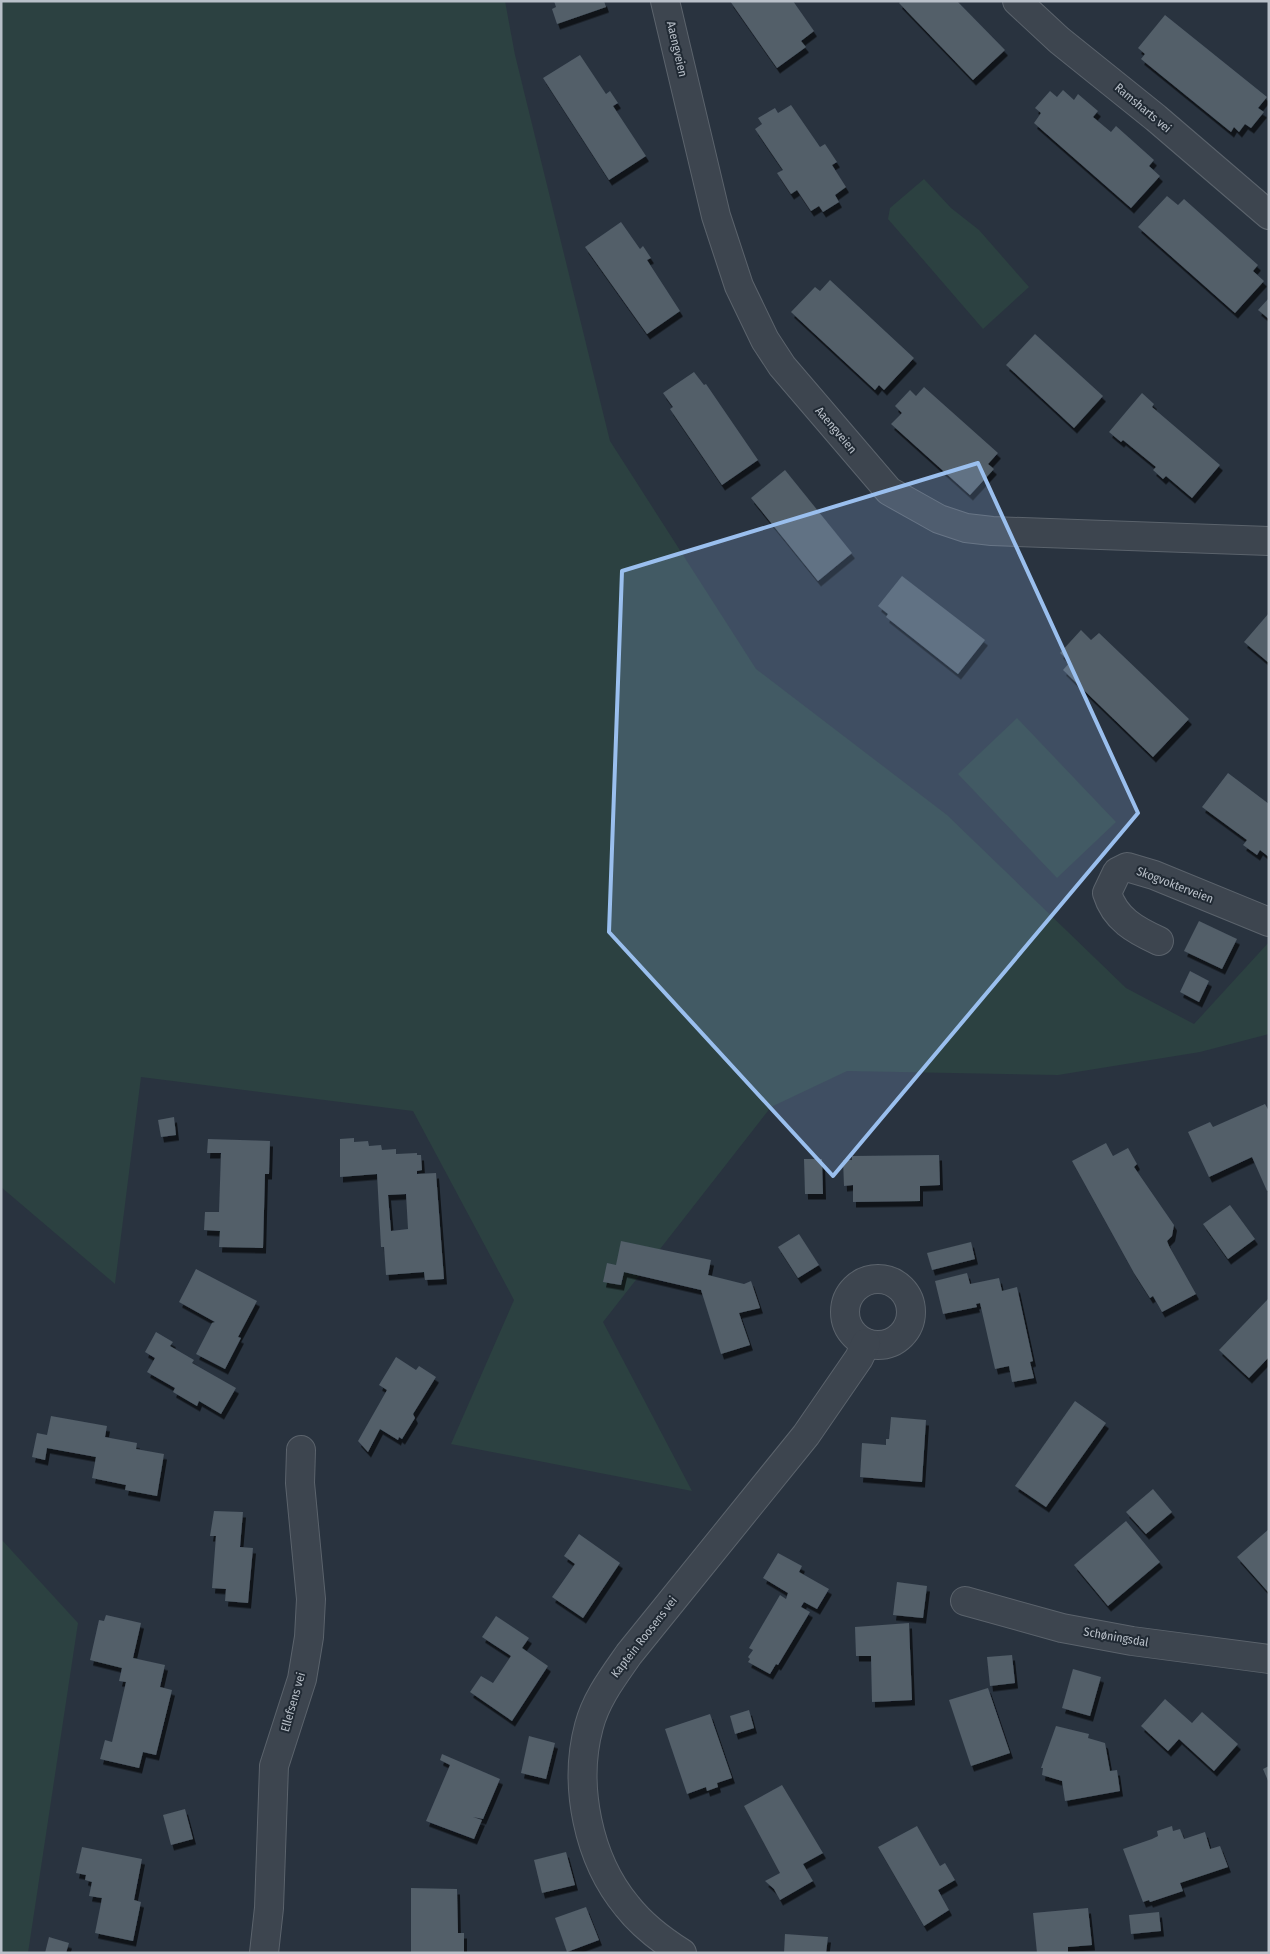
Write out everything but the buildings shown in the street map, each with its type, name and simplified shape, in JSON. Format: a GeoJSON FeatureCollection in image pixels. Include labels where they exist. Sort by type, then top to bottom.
{"type":"FeatureCollection","features":[{"type":"Feature","properties":{"kind":"street","name":"Aaengveien"},"geometry":{"type":"LineString","coordinates":[[666,1],[716,216],[739,286],[765,340],[782,366],[889,491],[940,519],[983,530],[1269,541]]}},
{"type":"Feature","properties":{"kind":"street","name":"Ramsharts vei"},"geometry":{"type":"LineString","coordinates":[[1017,1],[1059,40],[1156,118],[1269,215]]}},
{"type":"Feature","properties":{"kind":"street","name":"Skogvokterveien"},"geometry":{"type":"LineString","coordinates":[[1159,941],[1127,925],[1111,906],[1107,893],[1117,872],[1127,867],[1154,875],[1269,922]]}},
{"type":"Feature","properties":{"kind":"street","name":"Kaptein Roosens vei"},"geometry":{"type":"LineString","coordinates":[[682,1953],[669,1945],[627,1907],[611,1883],[599,1857],[585,1812],[582,1791],[584,1746],[589,1725],[604,1690],[629,1654],[806,1435],[859,1358],[866,1343]]}},
{"type":"Feature","properties":{"kind":"street","name":"Ellefsens vei"},"geometry":{"type":"LineString","coordinates":[[264,1953],[269,1908],[274,1766],[302,1679],[309,1637],[310,1599],[300,1482],[301,1450]]}},
{"type":"Feature","properties":{"kind":"street","name":"Schøningsdal"},"geometry":{"type":"LineString","coordinates":[[965,1601],[1062,1628],[1132,1640],[1269,1659]]}},
{"type":"Feature","properties":{"kind":"highlighted area"},"geometry":{"type":"Polygon","coordinates":[[[978,463],[1138,813],[833,1176],[609,932],[622,571],[978,463]]]}},
{"type":"Feature","properties":{"kind":"green space"},"geometry":{"type":"Polygon","coordinates":[[[1,1],[505,1],[515,55],[610,441],[756,669],[947,815],[1126,988],[1194,1024],[1269,942],[1269,1034],[1200,1052],[1058,1075],[847,1071],[771,1107],[603,1322],[692,1491],[451,1444],[514,1300],[413,1111],[141,1077],[115,1284],[1,1187],[1,1]]]}},
{"type":"Feature","properties":{"kind":"green space"},"geometry":{"type":"Polygon","coordinates":[[[924,179],[951,208],[979,230],[1029,287],[983,329],[888,219],[890,208],[924,179]]]}},
{"type":"Feature","properties":{"kind":"green space"},"geometry":{"type":"Polygon","coordinates":[[[1017,718],[1116,822],[1057,878],[958,774],[1017,718]]]}},
{"type":"Feature","properties":{"kind":"green space"},"geometry":{"type":"Polygon","coordinates":[[[1,1539],[78,1623],[28,1953],[1,1953],[1,1539]]]}}]}
